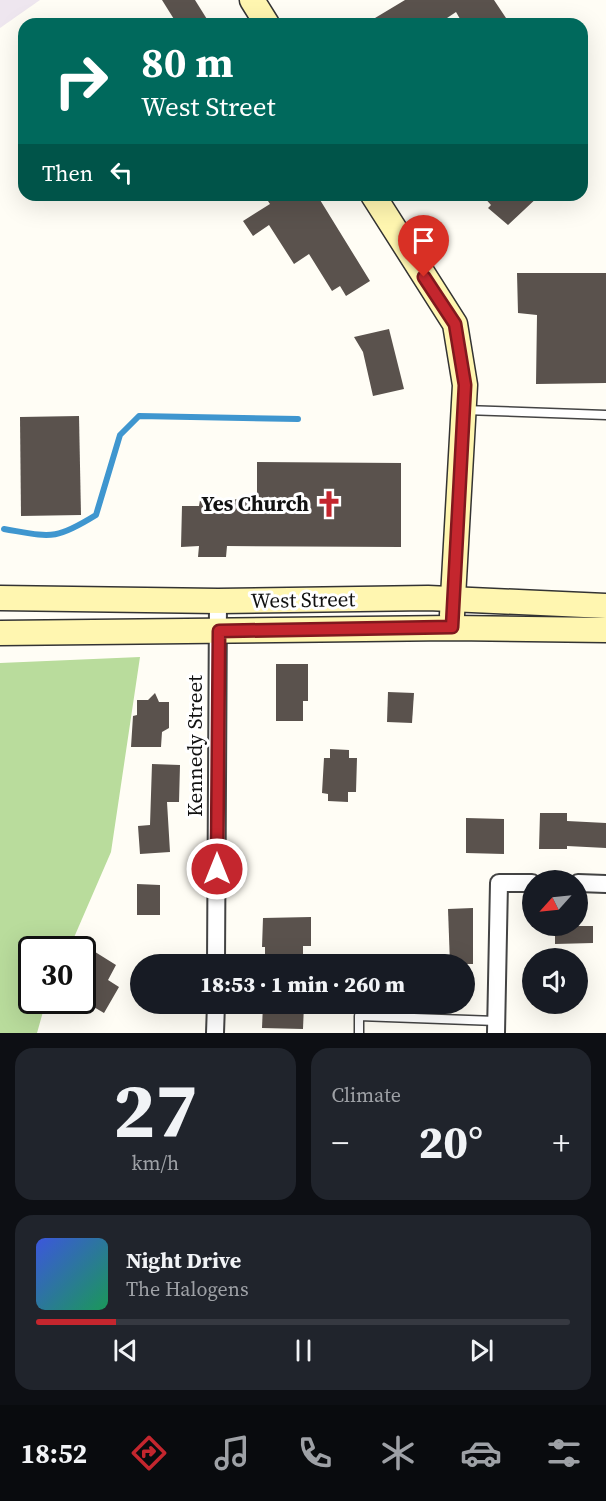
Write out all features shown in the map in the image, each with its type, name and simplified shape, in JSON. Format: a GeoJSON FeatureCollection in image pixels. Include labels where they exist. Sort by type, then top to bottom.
{"type":"FeatureCollection","features":[{"type":"Feature","properties":{"kind":"main road"},"geometry":{"type":"LineString","coordinates":[[252,0],[263,18]]}},
{"type":"Feature","properties":{"kind":"main road"},"geometry":{"type":"LineString","coordinates":[[377,201],[455,324],[465,385],[452,627]]}},
{"type":"Feature","properties":{"kind":"main road","name":"West Street"},"geometry":{"type":"LineString","coordinates":[[0,598],[218,601],[452,600],[606,606]]}},
{"type":"Feature","properties":{"kind":"main road","name":"West Street"},"geometry":{"type":"LineString","coordinates":[[0,633],[452,627],[606,630]]}},
{"type":"Feature","properties":{"kind":"street","name":"Kennedy Street"},"geometry":{"type":"LineString","coordinates":[[216,954],[218,601]]}},
{"type":"Feature","properties":{"kind":"street"},"geometry":{"type":"LineString","coordinates":[[496,1027],[499,883],[522,883]]}},
{"type":"Feature","properties":{"kind":"street"},"geometry":{"type":"LineString","coordinates":[[588,884],[606,884]]}},
{"type":"Feature","properties":{"kind":"street"},"geometry":{"type":"LineString","coordinates":[[215,1033],[216,1014]]}},
{"type":"Feature","properties":{"kind":"lane"},"geometry":{"type":"LineString","coordinates":[[464,410],[606,415]]}},
{"type":"Feature","properties":{"kind":"lane"},"geometry":{"type":"LineString","coordinates":[[359,1033],[359,1016],[496,1027]]}},
{"type":"Feature","properties":{"kind":"shaded area"},"geometry":{"type":"Polygon","coordinates":[[[0,0],[40,0],[0,28],[0,0]]]}},
{"type":"Feature","properties":{"kind":"green space"},"geometry":{"type":"Polygon","coordinates":[[[140,657],[111,852],[75,936],[18,936],[18,1014],[42,1014],[37,1033],[0,1033],[0,663],[140,657]]]}},
{"type":"Feature","properties":{"kind":"building"},"geometry":{"type":"Polygon","coordinates":[[[162,0],[195,0],[206,18],[173,18],[162,0]]]}},
{"type":"Feature","properties":{"kind":"building"},"geometry":{"type":"Polygon","coordinates":[[[405,0],[494,0],[506,18],[460,18],[456,12],[447,18],[375,18],[405,0]]]}},
{"type":"Feature","properties":{"kind":"building"},"geometry":{"type":"Polygon","coordinates":[[[268,201],[321,201],[370,281],[346,296],[340,286],[332,291],[309,254],[294,264],[269,225],[253,236],[243,221],[270,204],[268,201]]]}},
{"type":"Feature","properties":{"kind":"building"},"geometry":{"type":"Polygon","coordinates":[[[487,201],[534,201],[508,225],[488,208],[491,205],[487,201]]]}},
{"type":"Feature","properties":{"kind":"building"},"geometry":{"type":"Polygon","coordinates":[[[517,273],[606,273],[606,383],[536,384],[537,315],[518,313],[517,273]]]}},
{"type":"Feature","properties":{"kind":"building"},"geometry":{"type":"Polygon","coordinates":[[[389,329],[404,389],[373,396],[363,352],[354,337],[389,329]]]}},
{"type":"Feature","properties":{"kind":"building"},"geometry":{"type":"Polygon","coordinates":[[[79,416],[81,515],[21,516],[20,417],[79,416]]]}},
{"type":"Feature","properties":{"kind":"building","name":"Yes Church"},"geometry":{"type":"Polygon","coordinates":[[[257,462],[401,463],[401,547],[227,546],[226,557],[198,557],[199,546],[181,547],[182,506],[199,506],[200,500],[257,499],[257,462]]]}},
{"type":"Feature","properties":{"kind":"building"},"geometry":{"type":"Polygon","coordinates":[[[276,664],[308,664],[308,701],[303,701],[303,721],[276,721],[276,664]]]}},
{"type":"Feature","properties":{"kind":"building"},"geometry":{"type":"Polygon","coordinates":[[[388,692],[414,693],[412,723],[387,722],[388,692]]]}},
{"type":"Feature","properties":{"kind":"building"},"geometry":{"type":"Polygon","coordinates":[[[155,693],[159,702],[169,702],[169,728],[162,732],[161,747],[131,747],[133,716],[137,715],[137,700],[148,700],[155,693]]]}},
{"type":"Feature","properties":{"kind":"building"},"geometry":{"type":"Polygon","coordinates":[[[330,749],[349,750],[349,758],[357,758],[356,792],[348,792],[348,802],[328,801],[328,794],[322,793],[324,758],[330,758],[330,749]]]}},
{"type":"Feature","properties":{"kind":"building"},"geometry":{"type":"Polygon","coordinates":[[[152,764],[180,765],[179,802],[167,802],[170,852],[140,854],[138,826],[150,825],[152,764]]]}},
{"type":"Feature","properties":{"kind":"building"},"geometry":{"type":"Polygon","coordinates":[[[540,813],[567,813],[567,821],[606,823],[606,848],[567,846],[567,849],[539,849],[540,813]]]}},
{"type":"Feature","properties":{"kind":"building"},"geometry":{"type":"Polygon","coordinates":[[[466,818],[504,819],[504,854],[466,853],[466,818]]]}},
{"type":"Feature","properties":{"kind":"building"},"geometry":{"type":"Polygon","coordinates":[[[137,884],[160,885],[160,915],[137,915],[137,884]]]}},
{"type":"Feature","properties":{"kind":"building"},"geometry":{"type":"Polygon","coordinates":[[[473,908],[473,954],[450,954],[448,909],[473,908]]]}},
{"type":"Feature","properties":{"kind":"building"},"geometry":{"type":"Polygon","coordinates":[[[311,917],[311,946],[303,946],[303,954],[265,954],[265,947],[262,947],[263,918],[311,917]]]}},
{"type":"Feature","properties":{"kind":"building"},"geometry":{"type":"Polygon","coordinates":[[[588,926],[593,926],[593,943],[555,944],[555,936],[588,936],[588,926]]]}},
{"type":"Feature","properties":{"kind":"building"},"geometry":{"type":"Polygon","coordinates":[[[96,952],[116,965],[108,980],[119,987],[104,1013],[96,1008],[96,952]]]}},
{"type":"Feature","properties":{"kind":"building"},"geometry":{"type":"Polygon","coordinates":[[[263,1014],[304,1014],[303,1029],[262,1028],[263,1014]]]}},
{"type":"Feature","properties":{"kind":"waterway"},"geometry":{"type":"LineString","coordinates":[[4,529],[52,535],[71,529],[96,515],[120,435],[139,416],[298,419]]}},
{"type":"Feature","properties":{"kind":"place","name":"Yes Church"},"geometry":{"type":"Point","coordinates":[329,504]}},
{"type":"Feature","properties":{"kind":"route"},"geometry":{"type":"LineString","coordinates":[[217,869],[219,631],[452,627],[465,385],[455,324],[424,277]]}}]}
